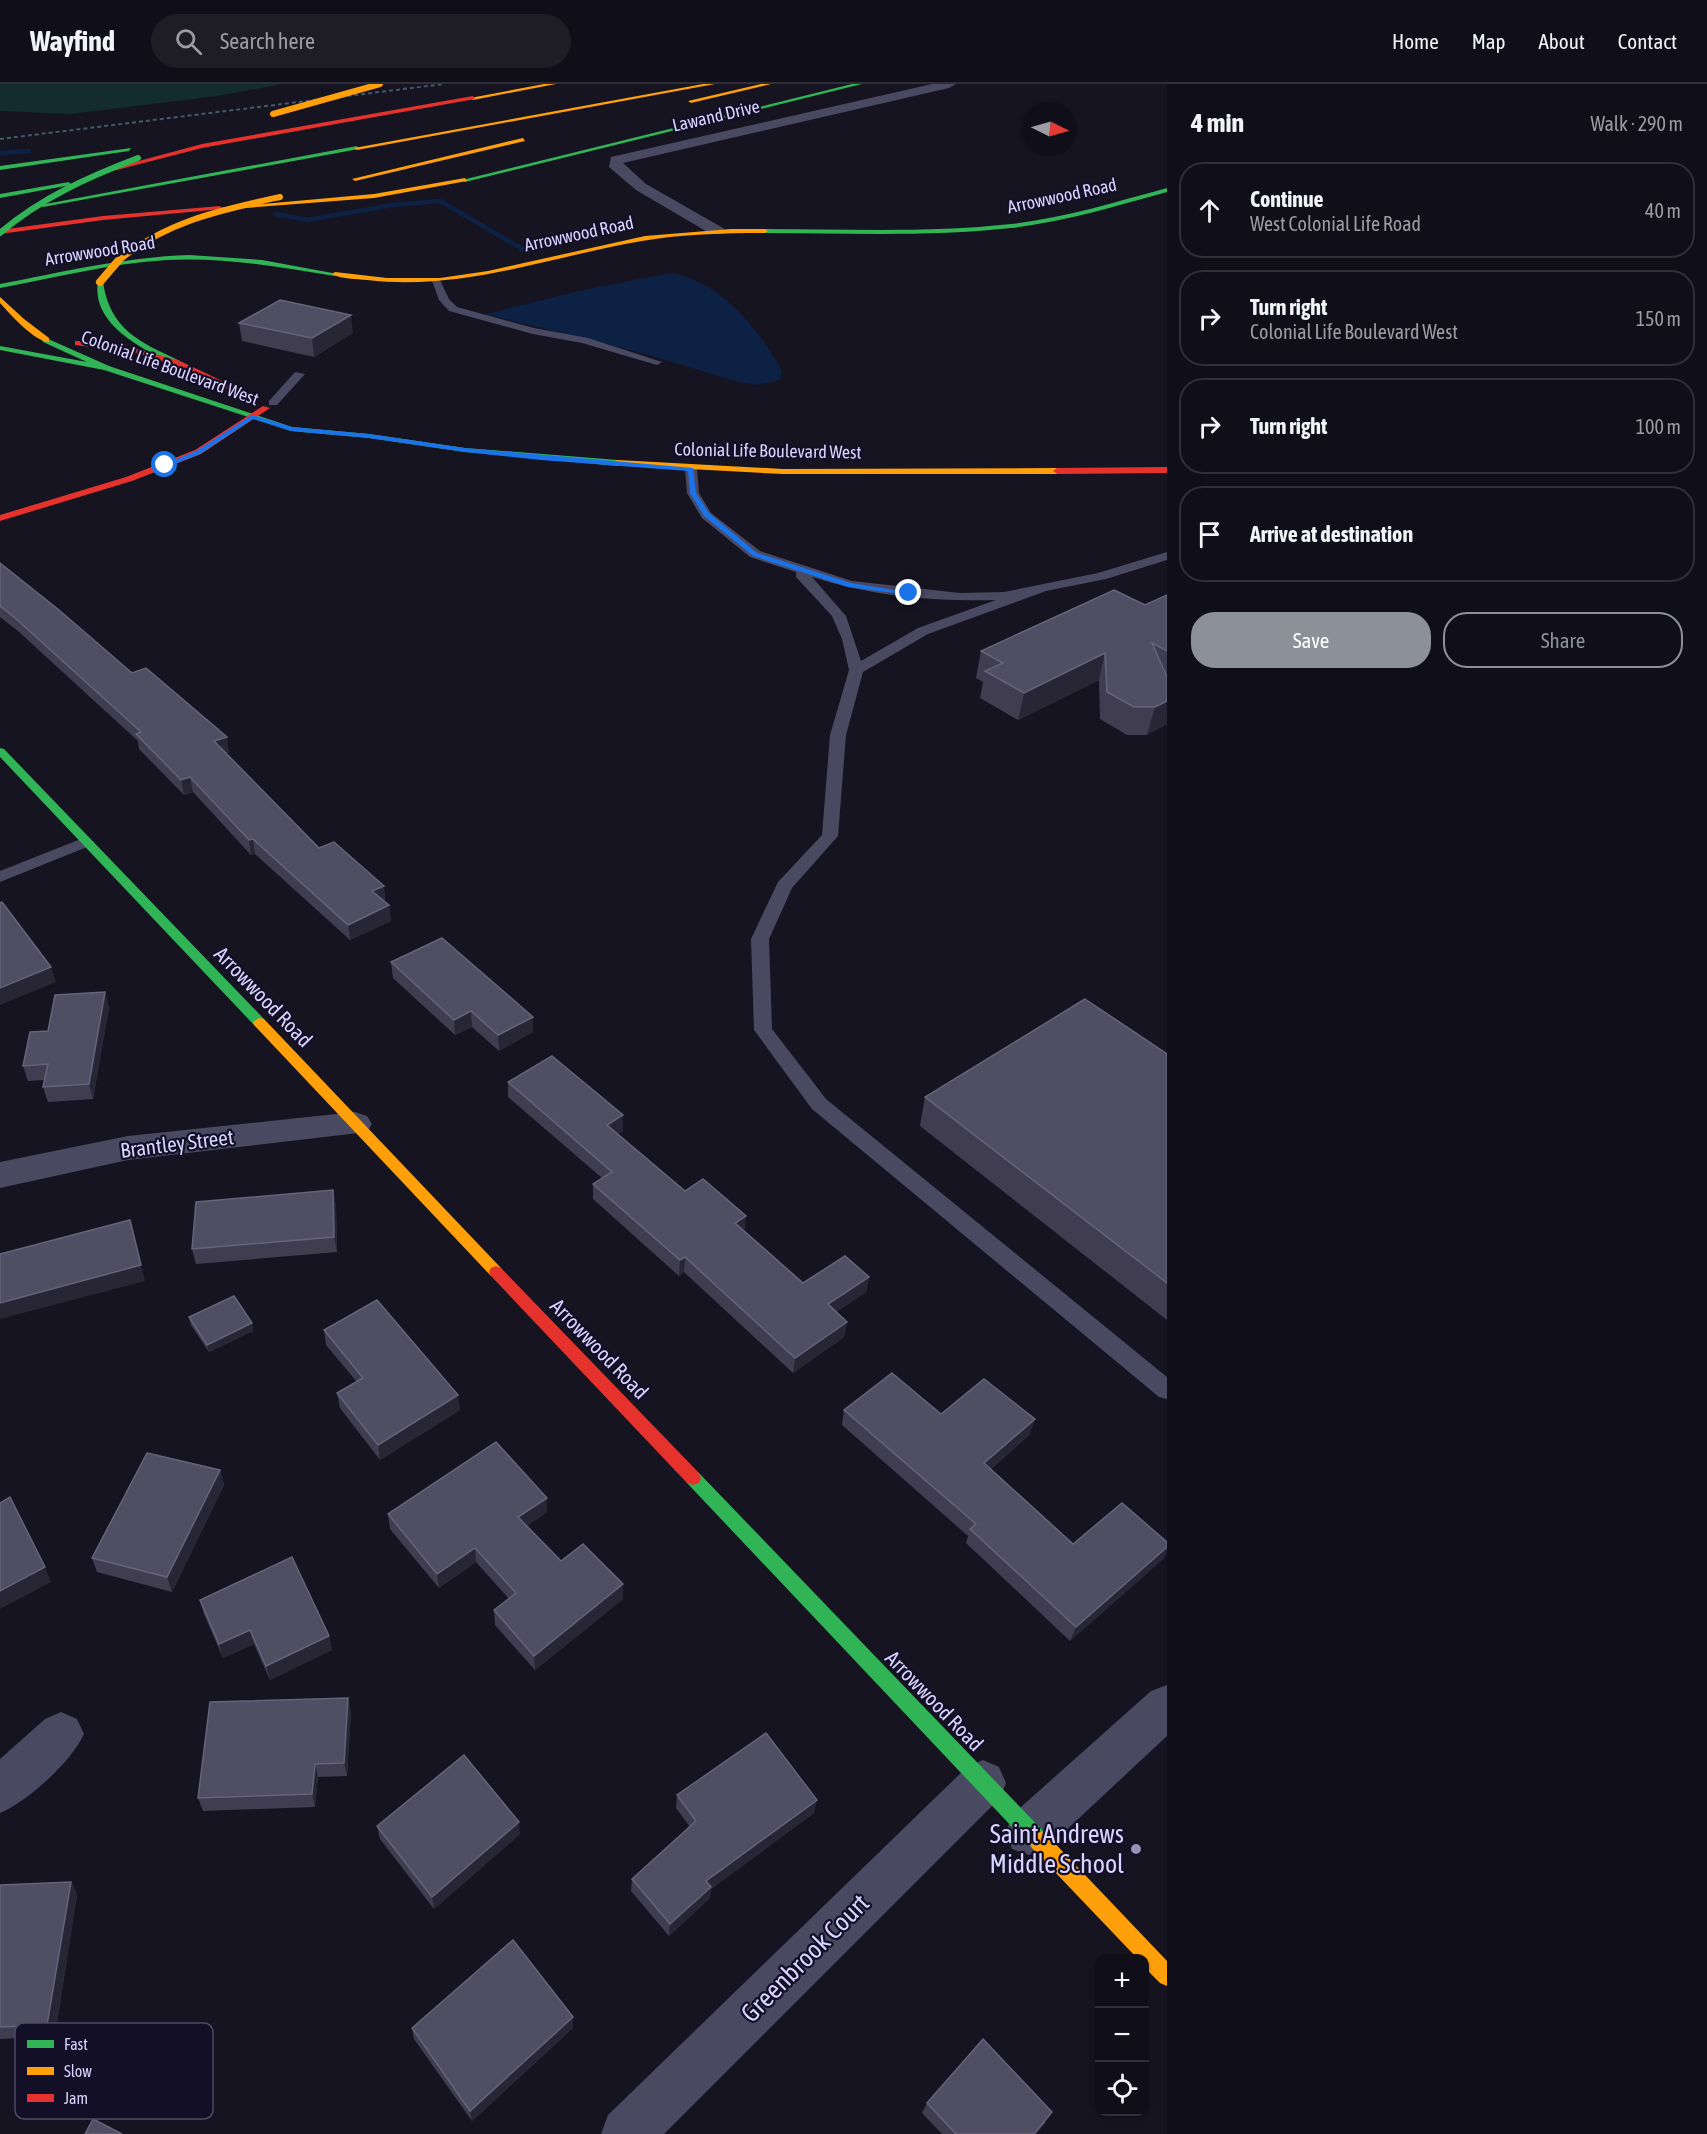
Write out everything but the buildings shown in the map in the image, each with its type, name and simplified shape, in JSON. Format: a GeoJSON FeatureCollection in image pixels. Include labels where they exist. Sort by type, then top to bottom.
{"type":"FeatureCollection","features":[{"type":"Feature","properties":{"kind":"main road"},"geometry":{"type":"LineString","coordinates":[[267,116],[380,84]]}},
{"type":"Feature","properties":{"kind":"main road"},"geometry":{"type":"LineString","coordinates":[[0,213],[712,84]]}},
{"type":"Feature","properties":{"kind":"main road"},"geometry":{"type":"LineString","coordinates":[[670,106],[768,84]]}},
{"type":"Feature","properties":{"kind":"main road"},"geometry":{"type":"LineString","coordinates":[[618,128],[846,84]]}},
{"type":"Feature","properties":{"kind":"main road"},"geometry":{"type":"LineString","coordinates":[[0,233],[103,218],[360,197],[430,188],[735,116],[859,84]]}},
{"type":"Feature","properties":{"kind":"main road"},"geometry":{"type":"LineString","coordinates":[[97,173],[192,148],[556,90]]}},
{"type":"Feature","properties":{"kind":"main road"},"geometry":{"type":"LineString","coordinates":[[0,196],[556,90]]}},
{"type":"Feature","properties":{"kind":"main road"},"geometry":{"type":"LineString","coordinates":[[0,168],[99,154],[245,124]]}},
{"type":"Feature","properties":{"kind":"main road"},"geometry":{"type":"LineString","coordinates":[[0,233],[33,205],[97,173],[215,131]]}},
{"type":"Feature","properties":{"kind":"main road"},"geometry":{"type":"LineString","coordinates":[[177,363],[126,334],[108,319],[101,306],[100,282],[112,263],[123,253],[159,231],[206,215],[336,184],[536,141]]}},
{"type":"Feature","properties":{"kind":"main road","name":"Arrowwood Road"},"geometry":{"type":"LineString","coordinates":[[0,286],[136,262],[185,256],[249,259],[399,281],[435,280],[478,274],[631,240],[717,231],[965,230],[1013,226],[1062,218],[1167,190]]}},
{"type":"Feature","properties":{"kind":"main road"},"geometry":{"type":"LineString","coordinates":[[0,299],[21,321],[46,340]]}},
{"type":"Feature","properties":{"kind":"main road"},"geometry":{"type":"LineString","coordinates":[[0,336],[46,340]]}},
{"type":"Feature","properties":{"kind":"main road","name":"Colonial Life Boulevard West"},"geometry":{"type":"LineString","coordinates":[[46,340],[113,347],[177,363],[207,378],[292,410]]}},
{"type":"Feature","properties":{"kind":"main road","name":"Colonial Life Boulevard West"},"geometry":{"type":"LineString","coordinates":[[46,340],[106,368],[291,429],[369,436],[541,458],[691,469],[867,472],[1167,470]]}},
{"type":"Feature","properties":{"kind":"main road"},"geometry":{"type":"LineString","coordinates":[[0,348],[106,368]]}},
{"type":"Feature","properties":{"kind":"main road"},"geometry":{"type":"LineString","coordinates":[[0,518],[129,479],[198,452],[273,403]]}},
{"type":"Feature","properties":{"kind":"main road","name":"Colonial Life Boulevard West"},"geometry":{"type":"LineString","coordinates":[[311,416],[369,436]]}},
{"type":"Feature","properties":{"kind":"main road","name":"Arrowwood Road"},"geometry":{"type":"LineString","coordinates":[[0,752],[1167,1976]]}},
{"type":"Feature","properties":{"kind":"street","name":"Lawand Drive"},"geometry":{"type":"LineString","coordinates":[[717,231],[641,187],[616,167],[616,160],[949,84]]}},
{"type":"Feature","properties":{"kind":"street","name":"Brantley Street"},"geometry":{"type":"LineString","coordinates":[[0,1175],[128,1148],[355,1124]]}},
{"type":"Feature","properties":{"kind":"street"},"geometry":{"type":"LineString","coordinates":[[1029,1832],[1167,1706]]}},
{"type":"Feature","properties":{"kind":"street"},"geometry":{"type":"LineString","coordinates":[[0,1790],[62,1734]]}},
{"type":"Feature","properties":{"kind":"street","name":"Greenbrook Court"},"geometry":{"type":"LineString","coordinates":[[627,2134],[982,1783]]}},
{"type":"Feature","properties":{"kind":"lane"},"geometry":{"type":"LineString","coordinates":[[435,280],[444,300],[453,309],[533,331],[584,340],[657,362]]}},
{"type":"Feature","properties":{"kind":"lane"},"geometry":{"type":"LineString","coordinates":[[273,403],[299,374]]}},
{"type":"Feature","properties":{"kind":"lane"},"geometry":{"type":"LineString","coordinates":[[691,469],[693,493],[706,515],[755,554],[797,570],[850,585],[960,597],[1004,596],[1101,576],[1167,556]]}},
{"type":"Feature","properties":{"kind":"lane"},"geometry":{"type":"LineString","coordinates":[[797,570],[832,601],[850,633],[855,670],[838,735],[830,836],[784,886],[760,939],[763,1030],[819,1104],[1167,1390]]}},
{"type":"Feature","properties":{"kind":"lane"},"geometry":{"type":"LineString","coordinates":[[855,670],[923,631],[1041,589]]}},
{"type":"Feature","properties":{"kind":"lane"},"geometry":{"type":"LineString","coordinates":[[0,877],[86,842]]}},
{"type":"Feature","properties":{"kind":"green space"},"geometry":{"type":"Polygon","coordinates":[[[0,84],[282,84],[217,96],[71,114],[0,111],[0,84]]]}},
{"type":"Feature","properties":{"kind":"water"},"geometry":{"type":"Polygon","coordinates":[[[670,273],[706,286],[736,309],[762,339],[782,371],[780,380],[757,385],[739,382],[642,353],[485,314],[579,291],[670,273]]]}},
{"type":"Feature","properties":{"kind":"waterway"},"geometry":{"type":"LineString","coordinates":[[0,153],[29,151]]}},
{"type":"Feature","properties":{"kind":"waterway"},"geometry":{"type":"LineString","coordinates":[[276,214],[307,220],[393,205],[440,201],[528,252]]}},
{"type":"Feature","properties":{"kind":"railway"},"geometry":{"type":"LineString","coordinates":[[0,139],[444,84]]}},
{"type":"Feature","properties":{"kind":"traffic: fast"},"geometry":{"type":"LineString","coordinates":[[465,180],[859,84]]}},
{"type":"Feature","properties":{"kind":"traffic: fast"},"geometry":{"type":"LineString","coordinates":[[43,205],[357,148]]}},
{"type":"Feature","properties":{"kind":"traffic: fast"},"geometry":{"type":"LineString","coordinates":[[0,168],[129,149]]}},
{"type":"Feature","properties":{"kind":"traffic: fast"},"geometry":{"type":"LineString","coordinates":[[0,233],[31,208],[48,198],[82,180],[138,158]]}},
{"type":"Feature","properties":{"kind":"traffic: fast"},"geometry":{"type":"LineString","coordinates":[[0,196],[69,184]]}},
{"type":"Feature","properties":{"kind":"traffic: fast"},"geometry":{"type":"LineString","coordinates":[[765,231],[920,231],[1012,226],[1071,216],[1167,190]]}},
{"type":"Feature","properties":{"kind":"traffic: fast"},"geometry":{"type":"LineString","coordinates":[[0,286],[94,267],[165,258],[207,257],[244,260],[335,274]]}},
{"type":"Feature","properties":{"kind":"traffic: fast"},"geometry":{"type":"LineString","coordinates":[[100,282],[102,298],[115,324],[137,342],[177,363]]}},
{"type":"Feature","properties":{"kind":"traffic: fast"},"geometry":{"type":"LineString","coordinates":[[46,340],[106,368],[291,429],[369,436],[465,450],[618,463]]}},
{"type":"Feature","properties":{"kind":"traffic: fast"},"geometry":{"type":"LineString","coordinates":[[0,348],[106,368]]}},
{"type":"Feature","properties":{"kind":"traffic: fast"},"geometry":{"type":"LineString","coordinates":[[0,751],[259,1022]]}},
{"type":"Feature","properties":{"kind":"traffic: fast"},"geometry":{"type":"LineString","coordinates":[[693,1478],[1039,1841]]}},
{"type":"Feature","properties":{"kind":"traffic: slow"},"geometry":{"type":"LineString","coordinates":[[273,114],[380,84]]}},
{"type":"Feature","properties":{"kind":"traffic: slow"},"geometry":{"type":"LineString","coordinates":[[473,98],[553,84]]}},
{"type":"Feature","properties":{"kind":"traffic: slow"},"geometry":{"type":"LineString","coordinates":[[357,148],[712,84]]}},
{"type":"Feature","properties":{"kind":"traffic: slow"},"geometry":{"type":"LineString","coordinates":[[691,101],[768,84]]}},
{"type":"Feature","properties":{"kind":"traffic: slow"},"geometry":{"type":"LineString","coordinates":[[355,179],[523,140]]}},
{"type":"Feature","properties":{"kind":"traffic: slow"},"geometry":{"type":"LineString","coordinates":[[220,208],[374,196],[465,180]]}},
{"type":"Feature","properties":{"kind":"traffic: slow"},"geometry":{"type":"LineString","coordinates":[[100,282],[117,262],[136,246],[157,233],[204,215],[280,197]]}},
{"type":"Feature","properties":{"kind":"traffic: slow"},"geometry":{"type":"LineString","coordinates":[[335,274],[387,280],[440,280],[488,273],[645,238],[696,233],[765,231]]}},
{"type":"Feature","properties":{"kind":"traffic: slow"},"geometry":{"type":"LineString","coordinates":[[0,299],[21,321],[46,340]]}},
{"type":"Feature","properties":{"kind":"traffic: slow"},"geometry":{"type":"LineString","coordinates":[[618,463],[783,471],[1057,471]]}},
{"type":"Feature","properties":{"kind":"traffic: slow"},"geometry":{"type":"LineString","coordinates":[[259,1022],[496,1272]]}},
{"type":"Feature","properties":{"kind":"traffic: slow"},"geometry":{"type":"LineString","coordinates":[[1039,1841],[1167,1976]]}},
{"type":"Feature","properties":{"kind":"traffic: jam"},"geometry":{"type":"LineString","coordinates":[[101,172],[202,146],[473,98]]}},
{"type":"Feature","properties":{"kind":"traffic: jam"},"geometry":{"type":"LineString","coordinates":[[0,232],[103,218],[220,208]]}},
{"type":"Feature","properties":{"kind":"traffic: jam"},"geometry":{"type":"LineString","coordinates":[[78,343],[138,351],[177,363],[246,394]]}},
{"type":"Feature","properties":{"kind":"traffic: jam"},"geometry":{"type":"LineString","coordinates":[[0,518],[129,479],[198,452],[266,408]]}},
{"type":"Feature","properties":{"kind":"traffic: jam"},"geometry":{"type":"LineString","coordinates":[[1057,471],[1167,470]]}},
{"type":"Feature","properties":{"kind":"traffic: jam"},"geometry":{"type":"LineString","coordinates":[[496,1272],[693,1478]]}},
{"type":"Feature","properties":{"kind":"place","name":"Saint Andrews Middle School"},"geometry":{"type":"Point","coordinates":[1136,1849]}},
{"type":"Feature","properties":{"kind":"route"},"geometry":{"type":"LineString","coordinates":[[165,465],[198,452],[225,437],[252,417],[291,429],[369,436],[465,450],[691,469],[693,493],[706,515],[728,535],[755,554],[797,570],[850,585],[909,593]]}}]}
